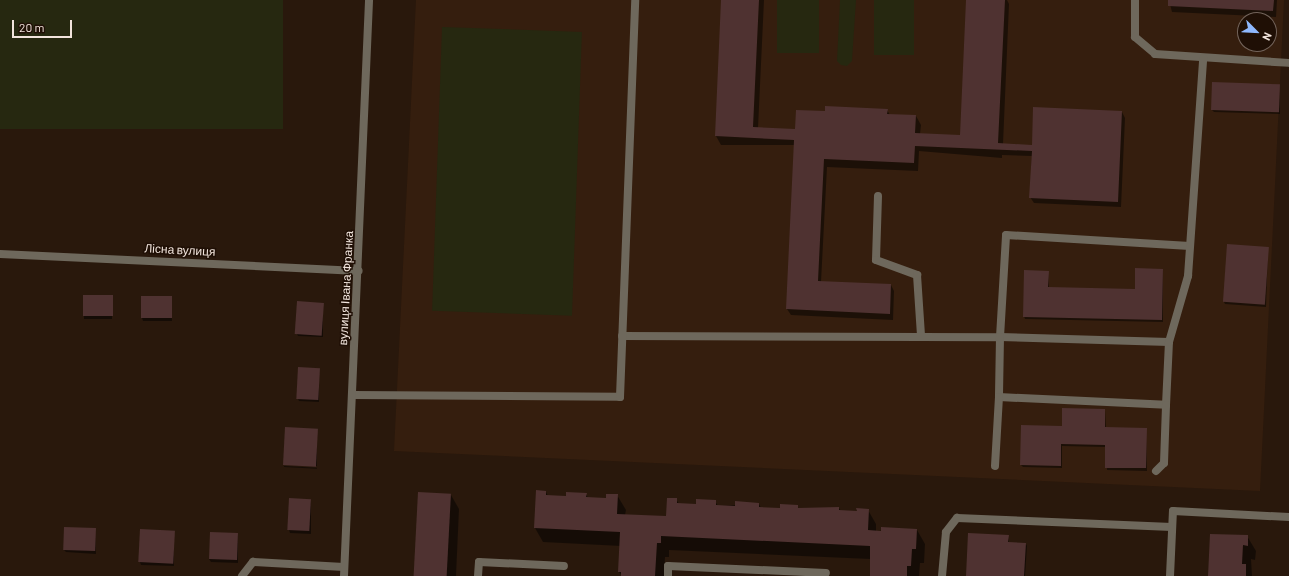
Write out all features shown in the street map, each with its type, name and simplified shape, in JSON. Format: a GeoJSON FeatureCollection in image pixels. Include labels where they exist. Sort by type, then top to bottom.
{"type":"FeatureCollection","features":[{"type":"Feature","properties":{"kind":"street","name":"вулиця Івана Франка"},"geometry":{"type":"LineString","coordinates":[[344,576],[359,270],[369,0]]}},
{"type":"Feature","properties":{"kind":"street"},"geometry":{"type":"LineString","coordinates":[[353,395],[620,397],[635,0]]}},
{"type":"Feature","properties":{"kind":"street"},"geometry":{"type":"LineString","coordinates":[[1135,0],[1135,37],[1144,47],[1155,54],[1203,59],[1289,63]]}},
{"type":"Feature","properties":{"kind":"street"},"geometry":{"type":"LineString","coordinates":[[1156,471],[1164,463],[1169,342],[1188,276],[1203,59]]}},
{"type":"Feature","properties":{"kind":"street"},"geometry":{"type":"LineString","coordinates":[[878,196],[876,260],[917,274],[921,336]]}},
{"type":"Feature","properties":{"kind":"street"},"geometry":{"type":"LineString","coordinates":[[995,466],[1006,235],[1190,246]]}},
{"type":"Feature","properties":{"kind":"street","name":"Лісна вулиця"},"geometry":{"type":"LineString","coordinates":[[0,254],[359,270]]}},
{"type":"Feature","properties":{"kind":"street"},"geometry":{"type":"LineString","coordinates":[[622,336],[921,336],[1169,342]]}},
{"type":"Feature","properties":{"kind":"street"},"geometry":{"type":"LineString","coordinates":[[999,397],[1166,405]]}},
{"type":"Feature","properties":{"kind":"street"},"geometry":{"type":"LineString","coordinates":[[1170,576],[1173,511],[1289,517]]}},
{"type":"Feature","properties":{"kind":"street"},"geometry":{"type":"LineString","coordinates":[[942,576],[946,532],[957,518],[1172,527]]}},
{"type":"Feature","properties":{"kind":"street"},"geometry":{"type":"LineString","coordinates":[[242,576],[252,562],[344,567]]}},
{"type":"Feature","properties":{"kind":"street"},"geometry":{"type":"LineString","coordinates":[[478,576],[479,562],[564,566]]}},
{"type":"Feature","properties":{"kind":"street"},"geometry":{"type":"LineString","coordinates":[[668,576],[668,566],[826,573]]}},
{"type":"Feature","properties":{"kind":"shaded area"},"geometry":{"type":"Polygon","coordinates":[[[416,0],[1284,0],[1260,491],[394,451],[416,0]]]}},
{"type":"Feature","properties":{"kind":"green space"},"geometry":{"type":"Polygon","coordinates":[[[0,0],[283,0],[283,129],[0,129],[0,0]]]}},
{"type":"Feature","properties":{"kind":"green space"},"geometry":{"type":"Polygon","coordinates":[[[777,0],[819,0],[819,53],[777,53],[777,0]]]}},
{"type":"Feature","properties":{"kind":"green space"},"geometry":{"type":"Polygon","coordinates":[[[840,0],[856,0],[852,61],[847,66],[841,65],[837,61],[840,0]]]}},
{"type":"Feature","properties":{"kind":"green space"},"geometry":{"type":"Polygon","coordinates":[[[874,0],[914,0],[914,55],[874,55],[874,0]]]}},
{"type":"Feature","properties":{"kind":"green space"},"geometry":{"type":"Polygon","coordinates":[[[442,27],[582,32],[572,316],[432,311],[442,27]]]}},
{"type":"Feature","properties":{"kind":"building"},"geometry":{"type":"Polygon","coordinates":[[[721,0],[759,0],[753,127],[795,129],[796,110],[825,111],[825,106],[888,109],[887,114],[916,115],[915,133],[960,135],[966,0],[1005,0],[998,143],[1032,145],[1033,107],[1122,111],[1118,202],[1029,198],[1032,151],[915,146],[914,163],[824,159],[818,281],[891,284],[890,314],[786,309],[794,140],[715,136],[721,0]]]}},
{"type":"Feature","properties":{"kind":"building"},"geometry":{"type":"Polygon","coordinates":[[[1168,0],[1274,0],[1273,11],[1168,6],[1168,0]]]}},
{"type":"Feature","properties":{"kind":"building"},"geometry":{"type":"Polygon","coordinates":[[[1212,82],[1280,84],[1279,112],[1211,110],[1212,82]]]}},
{"type":"Feature","properties":{"kind":"building"},"geometry":{"type":"Polygon","coordinates":[[[1227,244],[1269,247],[1265,305],[1223,302],[1227,244]]]}},
{"type":"Feature","properties":{"kind":"building"},"geometry":{"type":"Polygon","coordinates":[[[1135,268],[1163,269],[1162,320],[1023,317],[1024,270],[1049,271],[1048,287],[1135,289],[1135,268]]]}},
{"type":"Feature","properties":{"kind":"building"},"geometry":{"type":"Polygon","coordinates":[[[83,295],[113,295],[113,316],[83,316],[83,295]]]}},
{"type":"Feature","properties":{"kind":"building"},"geometry":{"type":"Polygon","coordinates":[[[141,296],[172,296],[172,318],[141,318],[141,296]]]}},
{"type":"Feature","properties":{"kind":"building"},"geometry":{"type":"Polygon","coordinates":[[[297,301],[324,303],[322,336],[295,334],[297,301]]]}},
{"type":"Feature","properties":{"kind":"building"},"geometry":{"type":"Polygon","coordinates":[[[298,367],[320,368],[318,400],[296,399],[298,367]]]}},
{"type":"Feature","properties":{"kind":"building"},"geometry":{"type":"Polygon","coordinates":[[[1062,408],[1105,409],[1105,427],[1147,428],[1146,468],[1105,468],[1105,445],[1061,444],[1061,466],[1020,465],[1021,425],[1062,426],[1062,408]]]}},
{"type":"Feature","properties":{"kind":"building"},"geometry":{"type":"Polygon","coordinates":[[[285,427],[318,429],[316,467],[283,465],[285,427]]]}},
{"type":"Feature","properties":{"kind":"building"},"geometry":{"type":"Polygon","coordinates":[[[536,490],[546,491],[546,495],[566,496],[566,492],[587,493],[586,497],[606,498],[606,494],[618,494],[617,514],[666,516],[667,498],[677,498],[677,503],[696,504],[696,499],[716,500],[716,505],[735,506],[735,501],[759,503],[759,507],[780,508],[780,504],[798,505],[798,508],[839,507],[839,510],[857,511],[856,508],[869,509],[868,530],[881,531],[881,527],[917,529],[916,549],[912,549],[911,566],[907,566],[907,576],[870,576],[870,546],[661,536],[661,543],[657,543],[655,576],[621,576],[621,572],[618,572],[620,532],[534,528],[536,490]]]}},
{"type":"Feature","properties":{"kind":"building"},"geometry":{"type":"Polygon","coordinates":[[[418,492],[451,494],[447,576],[414,576],[418,492]]]}},
{"type":"Feature","properties":{"kind":"building"},"geometry":{"type":"Polygon","coordinates":[[[289,498],[311,499],[309,531],[287,530],[289,498]]]}},
{"type":"Feature","properties":{"kind":"building"},"geometry":{"type":"Polygon","coordinates":[[[64,527],[96,528],[95,551],[63,550],[64,527]]]}},
{"type":"Feature","properties":{"kind":"building"},"geometry":{"type":"Polygon","coordinates":[[[140,529],[175,531],[173,564],[138,562],[140,529]]]}},
{"type":"Feature","properties":{"kind":"building"},"geometry":{"type":"Polygon","coordinates":[[[210,532],[238,533],[237,560],[209,559],[210,532]]]}},
{"type":"Feature","properties":{"kind":"building"},"geometry":{"type":"Polygon","coordinates":[[[968,533],[1009,535],[1008,542],[1026,543],[1024,576],[966,576],[968,533]]]}},
{"type":"Feature","properties":{"kind":"building"},"geometry":{"type":"Polygon","coordinates":[[[1210,534],[1248,535],[1248,546],[1243,545],[1242,564],[1246,564],[1246,576],[1208,576],[1210,534]]]}}]}
